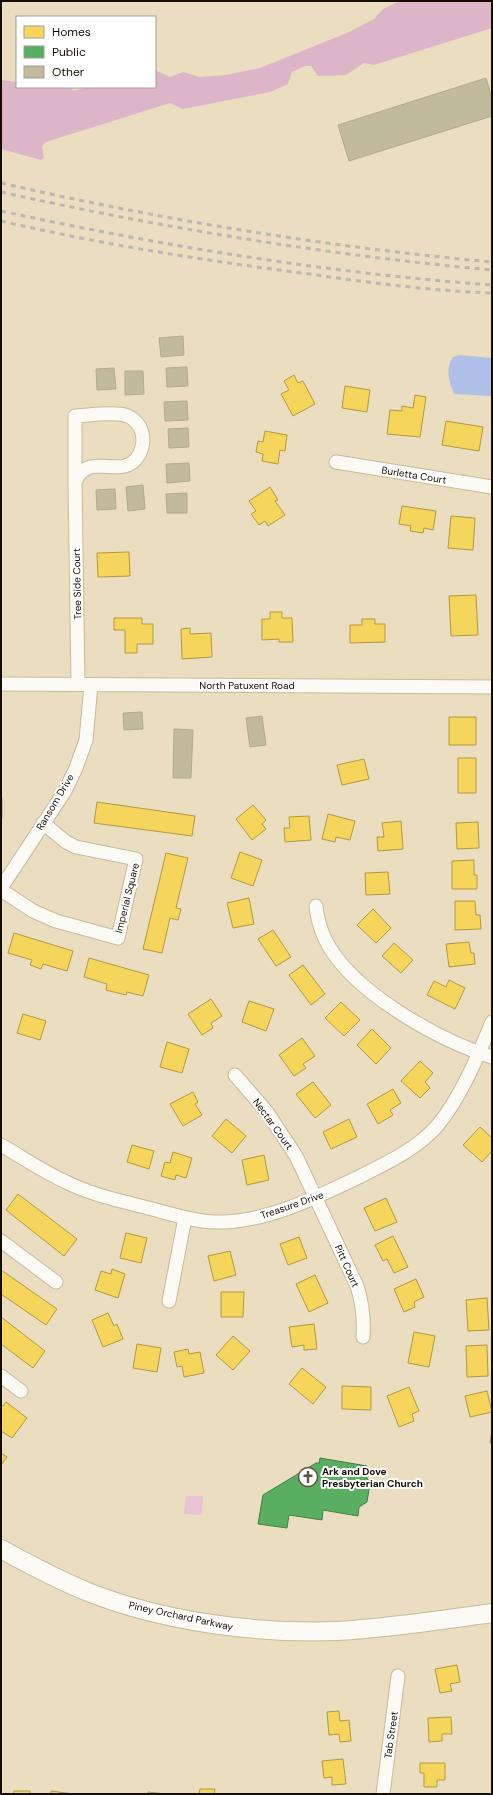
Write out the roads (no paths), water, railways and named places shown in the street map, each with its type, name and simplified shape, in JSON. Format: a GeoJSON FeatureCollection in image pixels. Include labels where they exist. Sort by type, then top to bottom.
{"type":"FeatureCollection","features":[{"type":"Feature","properties":{"kind":"main road","name":"Piney Orchard Parkway"},"geometry":{"type":"LineString","coordinates":[[1,1549],[46,1574],[90,1592],[144,1609],[188,1619],[240,1628],[288,1631],[338,1631],[394,1626],[492,1613]]}},
{"type":"Feature","properties":{"kind":"street","name":"Tree Side Court"},"geometry":{"type":"LineString","coordinates":[[75,483],[78,474],[85,469],[94,466],[126,466],[136,459],[142,450],[143,438],[138,424],[132,418],[124,414],[75,416],[75,483],[85,684]]}},
{"type":"Feature","properties":{"kind":"street","name":"Burletta Court"},"geometry":{"type":"LineString","coordinates":[[336,462],[492,487]]}},
{"type":"Feature","properties":{"kind":"street","name":"North Patuxent Road"},"geometry":{"type":"LineString","coordinates":[[1,684],[492,687]]}},
{"type":"Feature","properties":{"kind":"street","name":"Ransom Drive"},"geometry":{"type":"LineString","coordinates":[[1,889],[64,791],[76,768],[86,740],[85,684]]}},
{"type":"Feature","properties":{"kind":"street","name":"Imperial Square"},"geometry":{"type":"LineString","coordinates":[[1,889],[34,911],[56,922],[118,938],[136,859],[76,847],[66,842],[43,823]]}},
{"type":"Feature","properties":{"kind":"street"},"geometry":{"type":"LineString","coordinates":[[316,906],[318,922],[325,940],[337,958],[360,983],[384,1002],[411,1020],[478,1053],[492,1057]]}},
{"type":"Feature","properties":{"kind":"street","name":"Treasure Drive"},"geometry":{"type":"LineString","coordinates":[[1,1145],[64,1182],[95,1194],[185,1218],[215,1222],[239,1221],[276,1212],[316,1198],[399,1157],[420,1142],[437,1126],[452,1105],[466,1080],[492,1022]]}},
{"type":"Feature","properties":{"kind":"street","name":"Nectar Court"},"geometry":{"type":"LineString","coordinates":[[235,1076],[267,1112],[282,1133],[296,1156],[316,1198]]}},
{"type":"Feature","properties":{"kind":"street","name":"Pitt Court"},"geometry":{"type":"LineString","coordinates":[[316,1198],[357,1286],[362,1302],[364,1318],[362,1337]]}},
{"type":"Feature","properties":{"kind":"street"},"geometry":{"type":"LineString","coordinates":[[169,1301],[185,1218]]}},
{"type":"Feature","properties":{"kind":"street"},"geometry":{"type":"LineString","coordinates":[[1,1241],[56,1282]]}},
{"type":"Feature","properties":{"kind":"street"},"geometry":{"type":"LineString","coordinates":[[1,1376],[21,1391]]}},
{"type":"Feature","properties":{"kind":"street","name":"Tab Street"},"geometry":{"type":"LineString","coordinates":[[383,1794],[398,1676]]}},
{"type":"Feature","properties":{"kind":"water"},"geometry":{"type":"Polygon","coordinates":[[[459,355],[492,358],[492,396],[454,394],[449,380],[448,370],[453,357],[459,355]]]}},
{"type":"Feature","properties":{"kind":"railway"},"geometry":{"type":"LineString","coordinates":[[1,183],[123,209],[245,231],[368,249],[492,262]]}},
{"type":"Feature","properties":{"kind":"railway"},"geometry":{"type":"LineString","coordinates":[[1,192],[184,229],[245,239],[368,257],[492,270]]}},
{"type":"Feature","properties":{"kind":"railway"},"geometry":{"type":"LineString","coordinates":[[1,211],[123,236],[245,257],[368,273],[492,285]]}},
{"type":"Feature","properties":{"kind":"railway"},"geometry":{"type":"LineString","coordinates":[[1,221],[113,244],[226,263],[397,286],[492,293]]}},
{"type":"Feature","properties":{"kind":"place","name":"Ark and Dove Presbyterian Church"},"geometry":{"type":"Point","coordinates":[308,1477]}}]}
